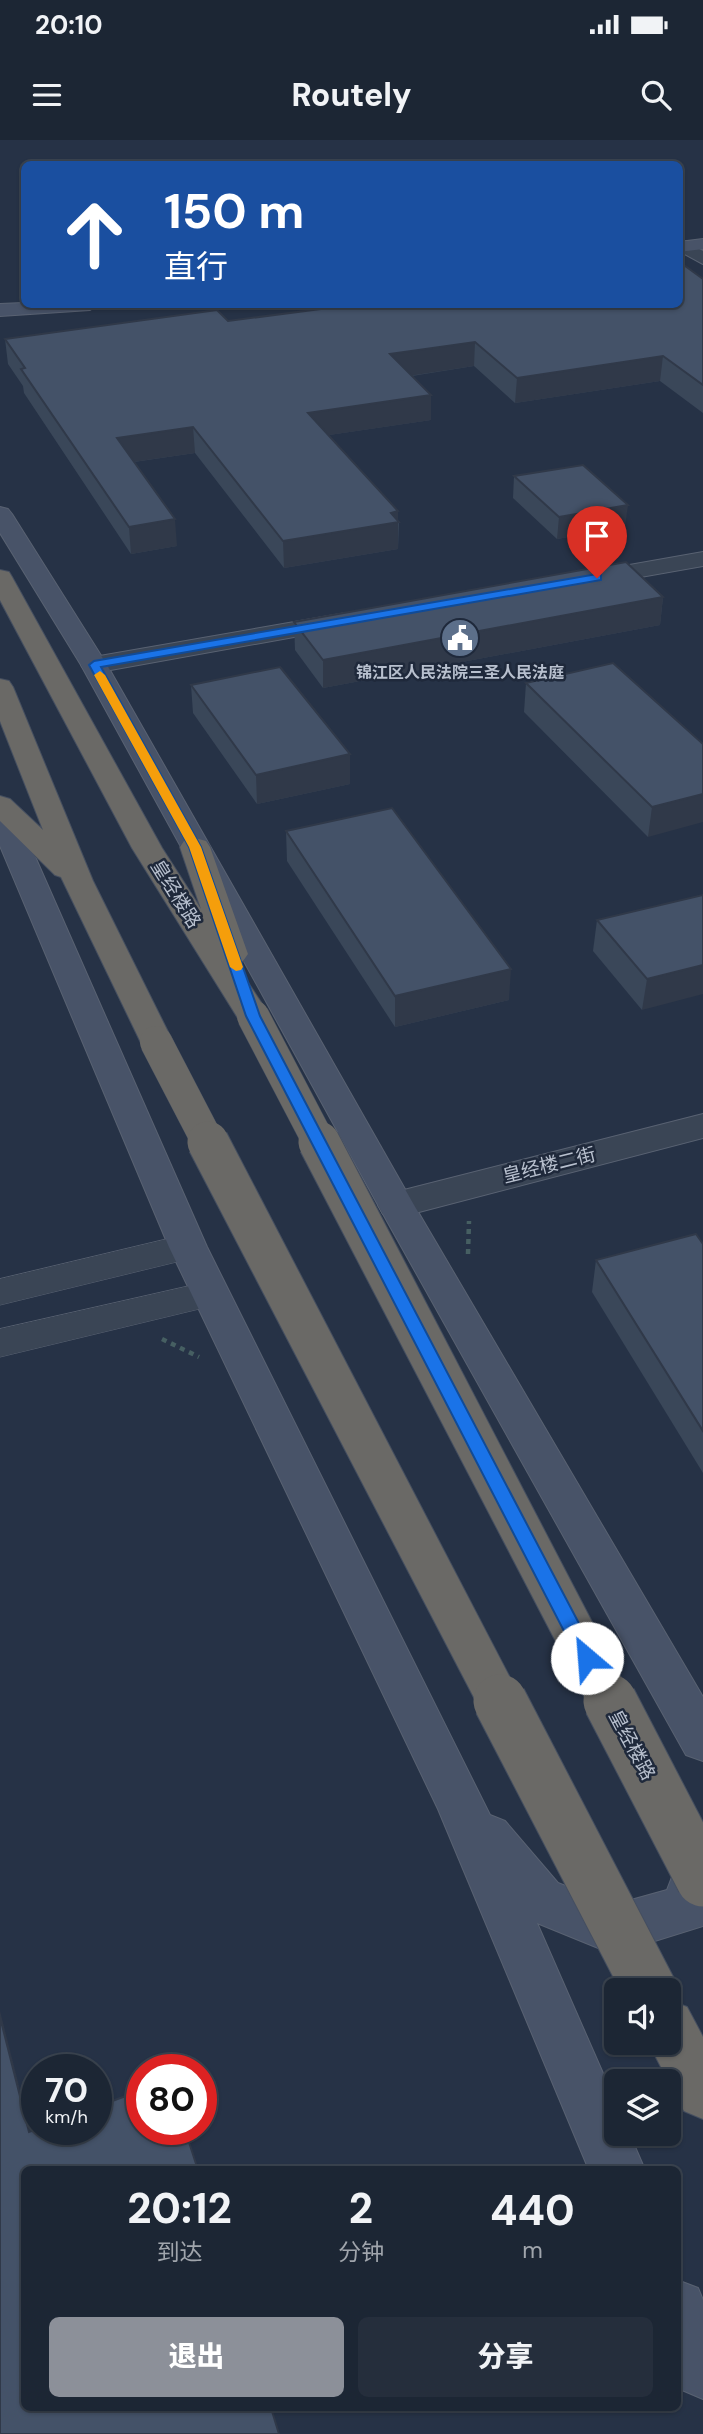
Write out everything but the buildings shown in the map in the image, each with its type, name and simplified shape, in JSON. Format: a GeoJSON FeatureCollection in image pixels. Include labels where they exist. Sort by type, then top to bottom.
{"type":"FeatureCollection","features":[{"type":"Feature","properties":{"kind":"highway","name":"皇经楼路"},"geometry":{"type":"LineString","coordinates":[[0,577],[147,848],[253,1016],[703,1880]]}},
{"type":"Feature","properties":{"kind":"highway"},"geometry":{"type":"LineString","coordinates":[[0,687],[78,881],[156,1042],[644,1978]]}},
{"type":"Feature","properties":{"kind":"highway"},"geometry":{"type":"LineString","coordinates":[[0,805],[78,881]]}},
{"type":"Feature","properties":{"kind":"highway"},"geometry":{"type":"LineString","coordinates":[[195,847],[253,1016]]}},
{"type":"Feature","properties":{"kind":"highway"},"geometry":{"type":"LineString","coordinates":[[681,2051],[703,2092]]}},
{"type":"Feature","properties":{"kind":"main road"},"geometry":{"type":"LineString","coordinates":[[683,241],[703,229]]}},
{"type":"Feature","properties":{"kind":"main road"},"geometry":{"type":"LineString","coordinates":[[683,242],[703,244]]}},
{"type":"Feature","properties":{"kind":"main road"},"geometry":{"type":"LineString","coordinates":[[2,307],[21,297]]}},
{"type":"Feature","properties":{"kind":"main road"},"geometry":{"type":"LineString","coordinates":[[2,307],[21,306]]}},
{"type":"Feature","properties":{"kind":"main road"},"geometry":{"type":"LineString","coordinates":[[0,514],[94,665],[701,1744]]}},
{"type":"Feature","properties":{"kind":"main road"},"geometry":{"type":"LineString","coordinates":[[0,811],[188,1247],[460,1804],[615,2166]]}},
{"type":"Feature","properties":{"kind":"main road"},"geometry":{"type":"LineString","coordinates":[[460,1804],[540,1900],[613,1930],[685,1909],[703,1859]]}},
{"type":"Feature","properties":{"kind":"main road"},"geometry":{"type":"LineString","coordinates":[[681,2318],[703,2369]]}},
{"type":"Feature","properties":{"kind":"street"},"geometry":{"type":"LineString","coordinates":[[683,244],[703,259]]}},
{"type":"Feature","properties":{"kind":"street"},"geometry":{"type":"LineString","coordinates":[[554,585],[703,559]]}},
{"type":"Feature","properties":{"kind":"street"},"geometry":{"type":"LineString","coordinates":[[94,665],[365,618]]}},
{"type":"Feature","properties":{"kind":"street","name":"皇经楼二街"},"geometry":{"type":"LineString","coordinates":[[396,1205],[703,1126]]}},
{"type":"Feature","properties":{"kind":"street"},"geometry":{"type":"LineString","coordinates":[[0,1292],[188,1247]]}},
{"type":"Feature","properties":{"kind":"street"},"geometry":{"type":"LineString","coordinates":[[0,1343],[211,1294]]}},
{"type":"Feature","properties":{"kind":"slow traffic"},"geometry":{"type":"LineString","coordinates":[[100,675],[195,847],[236,967]]}},
{"type":"Feature","properties":{"kind":"place","name":"锦江区人民法院三圣人民法庭"},"geometry":{"type":"Point","coordinates":[460,638]}},
{"type":"Feature","properties":{"kind":"route"},"geometry":{"type":"LineString","coordinates":[[587,1658],[253,1016],[195,847],[94,665],[597,578]]}}]}
